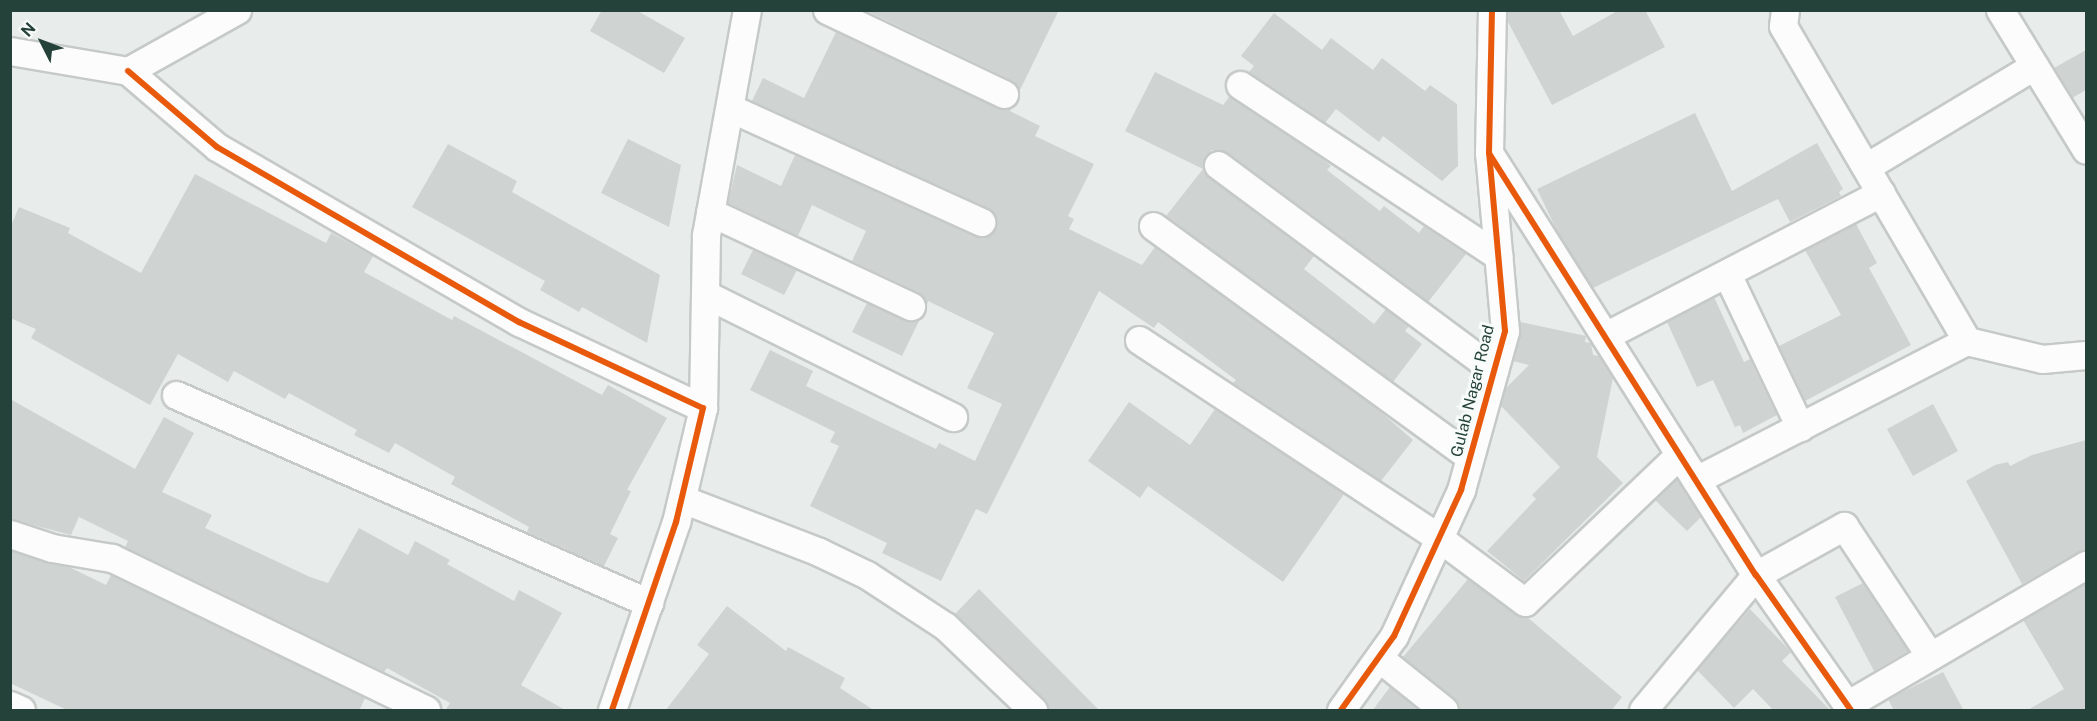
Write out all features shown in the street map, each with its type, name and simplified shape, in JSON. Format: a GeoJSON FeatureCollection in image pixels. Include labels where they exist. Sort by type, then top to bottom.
{"type":"FeatureCollection","features":[{"type":"Feature","properties":{"kind":"street"},"geometry":{"type":"LineString","coordinates":[[128,71],[237,10]]}},
{"type":"Feature","properties":{"kind":"street"},"geometry":{"type":"LineString","coordinates":[[620,707],[682,500],[703,408],[705,294],[710,212],[747,10]]}},
{"type":"Feature","properties":{"kind":"street"},"geometry":{"type":"LineString","coordinates":[[827,10],[1004,94]]}},
{"type":"Feature","properties":{"kind":"street","name":"Gulab Nagar Road"},"geometry":{"type":"LineString","coordinates":[[1341,711],[1394,636],[1461,490],[1505,331],[1489,153],[1492,10]]}},
{"type":"Feature","properties":{"kind":"street"},"geometry":{"type":"LineString","coordinates":[[1785,10],[1783,26],[1967,341]]}},
{"type":"Feature","properties":{"kind":"street"},"geometry":{"type":"LineString","coordinates":[[2000,10],[2086,150]]}},
{"type":"Feature","properties":{"kind":"street"},"geometry":{"type":"LineString","coordinates":[[10,51],[128,71],[217,147],[519,322],[703,408]]}},
{"type":"Feature","properties":{"kind":"street"},"geometry":{"type":"LineString","coordinates":[[1866,167],[2034,66]]}},
{"type":"Feature","properties":{"kind":"street"},"geometry":{"type":"LineString","coordinates":[[1240,85],[1498,256]]}},
{"type":"Feature","properties":{"kind":"street"},"geometry":{"type":"LineString","coordinates":[[730,108],[981,222]]}},
{"type":"Feature","properties":{"kind":"street"},"geometry":{"type":"LineString","coordinates":[[1489,153],[1756,575],[1849,708],[1930,656],[2086,566]]}},
{"type":"Feature","properties":{"kind":"street"},"geometry":{"type":"LineString","coordinates":[[1218,165],[1494,370]]}},
{"type":"Feature","properties":{"kind":"street"},"geometry":{"type":"LineString","coordinates":[[1605,336],[1881,193]]}},
{"type":"Feature","properties":{"kind":"street"},"geometry":{"type":"LineString","coordinates":[[710,212],[911,306]]}},
{"type":"Feature","properties":{"kind":"street"},"geometry":{"type":"LineString","coordinates":[[1153,226],[1470,457]]}},
{"type":"Feature","properties":{"kind":"street"},"geometry":{"type":"LineString","coordinates":[[1727,274],[1800,427]]}},
{"type":"Feature","properties":{"kind":"street"},"geometry":{"type":"LineString","coordinates":[[705,294],[953,417]]}},
{"type":"Feature","properties":{"kind":"street"},"geometry":{"type":"LineString","coordinates":[[1139,340],[1439,538],[1525,602],[1680,454]]}},
{"type":"Feature","properties":{"kind":"street"},"geometry":{"type":"LineString","coordinates":[[1696,480],[1967,341],[2042,359],[2086,355]]}},
{"type":"Feature","properties":{"kind":"street"},"geometry":{"type":"LineString","coordinates":[[176,395],[650,603]]}},
{"type":"Feature","properties":{"kind":"street"},"geometry":{"type":"LineString","coordinates":[[682,500],[819,552],[867,575],[945,626],[1033,711]]}},
{"type":"Feature","properties":{"kind":"street"},"geometry":{"type":"LineString","coordinates":[[1643,711],[1756,575],[1844,526],[1930,656]]}},
{"type":"Feature","properties":{"kind":"street"},"geometry":{"type":"LineString","coordinates":[[10,534],[52,548],[112,558],[426,711]]}},
{"type":"Feature","properties":{"kind":"street"},"geometry":{"type":"LineString","coordinates":[[1379,658],[1444,711]]}},
{"type":"Feature","properties":{"kind":"street"},"geometry":{"type":"LineString","coordinates":[[10,705],[21,711]]}},
{"type":"Feature","properties":{"kind":"building"},"geometry":{"type":"Polygon","coordinates":[[[602,10],[636,10],[685,38],[664,73],[590,31],[602,10]]]}},
{"type":"Feature","properties":{"kind":"building"},"geometry":{"type":"Polygon","coordinates":[[[865,10],[1059,10],[1019,92],[1011,80],[865,10]]]}},
{"type":"Feature","properties":{"kind":"building"},"geometry":{"type":"Polygon","coordinates":[[[1508,10],[1559,10],[1573,36],[1619,10],[1645,10],[1665,47],[1552,105],[1508,22],[1508,10]]]}},
{"type":"Feature","properties":{"kind":"building"},"geometry":{"type":"Polygon","coordinates":[[[1274,13],[1322,50],[1331,38],[1373,70],[1382,58],[1425,91],[1430,85],[1457,104],[1458,166],[1442,181],[1383,136],[1379,142],[1336,109],[1325,123],[1249,72],[1254,66],[1241,56],[1274,13]]]}},
{"type":"Feature","properties":{"kind":"building"},"geometry":{"type":"Polygon","coordinates":[[[836,32],[997,108],[1012,107],[1010,111],[1040,126],[1035,136],[1094,164],[1068,216],[1074,219],[1069,229],[1142,265],[1155,247],[1374,406],[1413,440],[1381,481],[1233,383],[1236,380],[1158,322],[1154,328],[1099,291],[987,514],[976,509],[941,581],[882,553],[887,543],[810,506],[839,446],[830,442],[835,432],[750,390],[770,350],[813,371],[806,386],[936,449],[939,443],[975,461],[1002,404],[967,388],[994,333],[928,301],[927,305],[918,292],[852,261],[866,231],[812,205],[798,236],[728,203],[737,165],[781,186],[795,155],[974,236],[983,238],[995,229],[997,220],[988,208],[752,101],[763,78],[804,98],[836,32]]]}},
{"type":"Feature","properties":{"kind":"building"},"geometry":{"type":"Polygon","coordinates":[[[2086,50],[2086,90],[2072,98],[2054,68],[2086,50]]]}},
{"type":"Feature","properties":{"kind":"building"},"geometry":{"type":"Polygon","coordinates":[[[1155,72],[1223,105],[1230,96],[1319,156],[1331,166],[1327,170],[1380,211],[1384,206],[1419,233],[1424,226],[1466,254],[1428,302],[1227,152],[1212,150],[1205,156],[1203,171],[1209,178],[1314,256],[1304,269],[1374,324],[1386,309],[1409,326],[1405,331],[1422,344],[1393,382],[1166,216],[1203,169],[1125,131],[1155,72]]]}},
{"type":"Feature","properties":{"kind":"building"},"geometry":{"type":"Polygon","coordinates":[[[1695,113],[1732,191],[1817,143],[1843,189],[1839,192],[1841,196],[1790,222],[1778,199],[1593,288],[1558,233],[1537,189],[1695,113]]]}},
{"type":"Feature","properties":{"kind":"building"},"geometry":{"type":"Polygon","coordinates":[[[628,139],[681,165],[669,227],[601,193],[628,139]]]}},
{"type":"Feature","properties":{"kind":"building"},"geometry":{"type":"Polygon","coordinates":[[[448,144],[517,181],[512,192],[660,275],[647,343],[582,307],[579,312],[540,290],[545,281],[412,207],[448,144]]]}},
{"type":"Feature","properties":{"kind":"building"},"geometry":{"type":"Polygon","coordinates":[[[195,174],[326,243],[331,233],[373,256],[364,272],[452,320],[454,316],[602,395],[608,385],[667,418],[627,490],[631,491],[610,534],[618,538],[604,566],[527,532],[529,527],[451,484],[455,477],[395,443],[389,453],[354,435],[357,430],[289,393],[285,399],[234,371],[228,382],[178,354],[150,405],[31,338],[36,329],[10,318],[10,228],[19,207],[70,228],[68,233],[141,273],[195,174]]]}},
{"type":"Feature","properties":{"kind":"building"},"geometry":{"type":"Polygon","coordinates":[[[1856,224],[1877,263],[1869,268],[1911,345],[1805,401],[1779,346],[1841,315],[1805,250],[1856,224]]]}},
{"type":"Feature","properties":{"kind":"building"},"geometry":{"type":"Polygon","coordinates":[[[753,250],[797,270],[784,295],[741,274],[753,250]]]}},
{"type":"Feature","properties":{"kind":"building"},"geometry":{"type":"Polygon","coordinates":[[[1714,297],[1744,362],[1750,359],[1777,415],[1743,433],[1740,425],[1735,427],[1713,380],[1697,387],[1667,322],[1714,297]]]}},
{"type":"Feature","properties":{"kind":"building"},"geometry":{"type":"Polygon","coordinates":[[[867,303],[905,320],[920,319],[902,356],[852,332],[867,303]]]}},
{"type":"Feature","properties":{"kind":"building"},"geometry":{"type":"Polygon","coordinates":[[[1520,322],[1586,336],[1585,342],[1591,343],[1593,355],[1599,356],[1613,378],[1597,457],[1623,483],[1524,581],[1487,551],[1536,499],[1532,495],[1560,467],[1501,406],[1505,389],[1529,365],[1513,361],[1520,322]]]}},
{"type":"Feature","properties":{"kind":"building"},"geometry":{"type":"Polygon","coordinates":[[[10,399],[135,469],[164,417],[194,433],[162,492],[212,515],[205,528],[310,577],[328,583],[359,528],[408,555],[415,541],[450,560],[447,564],[514,601],[519,590],[562,613],[521,685],[567,711],[445,711],[450,703],[387,668],[384,672],[125,547],[128,541],[79,517],[71,535],[10,519],[10,399]]]}},
{"type":"Feature","properties":{"kind":"building"},"geometry":{"type":"Polygon","coordinates":[[[1129,402],[1190,445],[1215,409],[1344,494],[1283,582],[1148,486],[1140,498],[1088,461],[1129,402]]]}},
{"type":"Feature","properties":{"kind":"building"},"geometry":{"type":"Polygon","coordinates":[[[1933,404],[1958,451],[1913,476],[1887,429],[1933,404]]]}},
{"type":"Feature","properties":{"kind":"building"},"geometry":{"type":"Polygon","coordinates":[[[2086,440],[2086,549],[2022,584],[1966,481],[1995,465],[2008,462],[2010,466],[2032,455],[2086,440]]]}},
{"type":"Feature","properties":{"kind":"building"},"geometry":{"type":"Polygon","coordinates":[[[1677,479],[1701,517],[1687,531],[1655,500],[1677,479]]]}},
{"type":"Feature","properties":{"kind":"building"},"geometry":{"type":"Polygon","coordinates":[[[10,551],[67,566],[106,585],[111,575],[365,698],[359,711],[69,711],[10,683],[10,551]]]}},
{"type":"Feature","properties":{"kind":"building"},"geometry":{"type":"Polygon","coordinates":[[[1468,579],[1516,615],[1527,617],[1622,697],[1611,711],[1459,711],[1454,698],[1403,657],[1468,579]]]}},
{"type":"Feature","properties":{"kind":"building"},"geometry":{"type":"Polygon","coordinates":[[[1863,583],[1908,651],[1874,671],[1835,597],[1863,583]]]}},
{"type":"Feature","properties":{"kind":"building"},"geometry":{"type":"Polygon","coordinates":[[[2086,583],[2086,711],[2026,711],[2064,689],[2023,620],[2086,583]]]}},
{"type":"Feature","properties":{"kind":"building"},"geometry":{"type":"Polygon","coordinates":[[[979,589],[1100,711],[1048,711],[1044,699],[955,614],[979,589]]]}},
{"type":"Feature","properties":{"kind":"building"},"geometry":{"type":"Polygon","coordinates":[[[727,606],[786,651],[788,647],[845,678],[840,688],[875,711],[665,711],[709,654],[697,645],[727,606]]]}},
{"type":"Feature","properties":{"kind":"building"},"geometry":{"type":"Polygon","coordinates":[[[1750,609],[1791,652],[1782,661],[1831,711],[1774,711],[1753,689],[1734,708],[1697,670],[1750,609]]]}},
{"type":"Feature","properties":{"kind":"building"},"geometry":{"type":"Polygon","coordinates":[[[1943,672],[1964,711],[1894,711],[1888,699],[1943,672]]]}},
{"type":"Feature","properties":{"kind":"building"},"geometry":{"type":"Polygon","coordinates":[[[1390,687],[1419,711],[1372,711],[1390,687]]]}},
{"type":"Feature","properties":{"kind":"cycle path"},"geometry":{"type":"LineString","coordinates":[[1341,710],[1394,636],[1461,490],[1505,331],[1489,153],[1492,10]]}},
{"type":"Feature","properties":{"kind":"cycle path"},"geometry":{"type":"LineString","coordinates":[[128,71],[217,147],[519,322],[703,408],[676,522],[612,710]]}},
{"type":"Feature","properties":{"kind":"cycle path"},"geometry":{"type":"LineString","coordinates":[[1490,155],[1756,575],[1851,710]]}}]}
